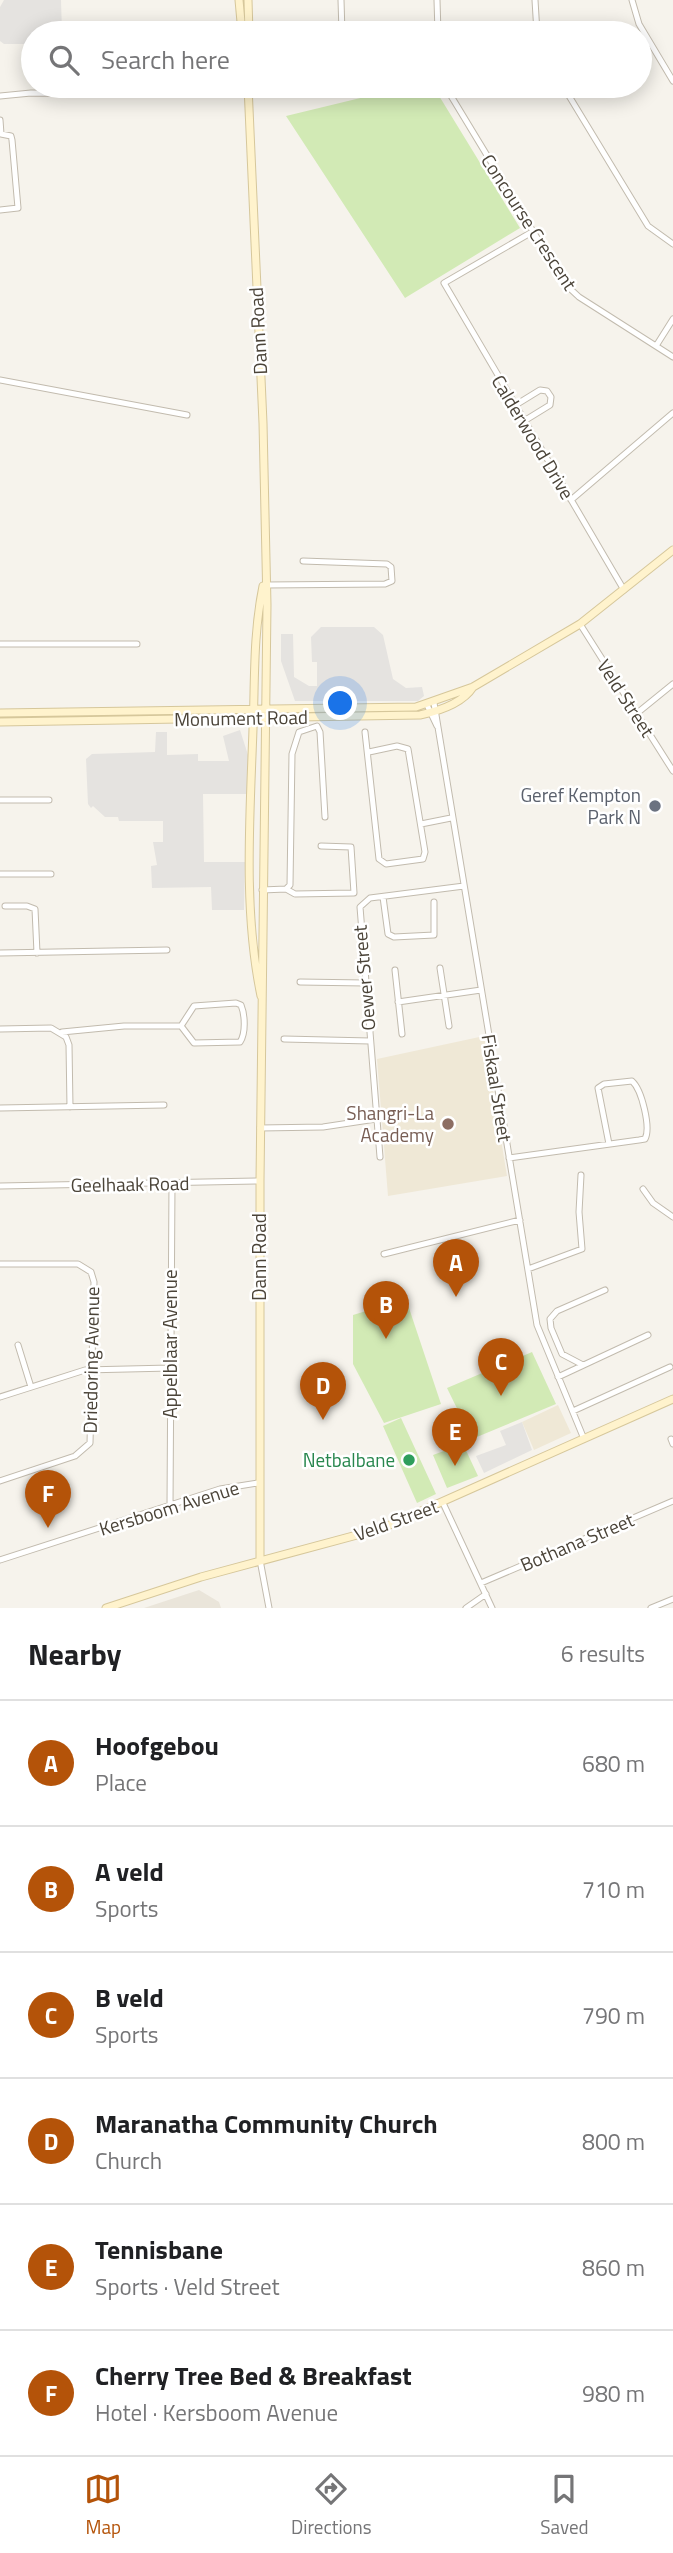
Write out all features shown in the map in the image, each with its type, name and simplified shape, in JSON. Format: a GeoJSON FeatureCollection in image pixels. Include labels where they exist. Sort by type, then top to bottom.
{"type":"FeatureCollection","features":[{"type":"Feature","properties":{"kind":"main road"},"geometry":{"type":"LineString","coordinates":[[239,0],[241,21]]}},
{"type":"Feature","properties":{"kind":"main road"},"geometry":{"type":"LineString","coordinates":[[248,0],[249,21]]}},
{"type":"Feature","properties":{"kind":"main road","name":"Dann Road"},"geometry":{"type":"LineString","coordinates":[[249,98],[264,447],[266,580],[260,1128],[260,1560]]}},
{"type":"Feature","properties":{"kind":"main road","name":"Monument Road"},"geometry":{"type":"LineString","coordinates":[[0,713],[265,715],[432,708],[467,696],[474,687],[580,624],[673,550]]}},
{"type":"Feature","properties":{"kind":"main road","name":"Dann Road"},"geometry":{"type":"LineString","coordinates":[[262,1000],[252,906],[254,635],[266,580]]}},
{"type":"Feature","properties":{"kind":"main road","name":"Monument Road"},"geometry":{"type":"LineString","coordinates":[[0,722],[254,715]]}},
{"type":"Feature","properties":{"kind":"main road","name":"Veld Street"},"geometry":{"type":"LineString","coordinates":[[106,1608],[260,1560],[376,1530],[443,1503],[673,1399]]}},
{"type":"Feature","properties":{"kind":"street"},"geometry":{"type":"LineString","coordinates":[[341,0],[342,21]]}},
{"type":"Feature","properties":{"kind":"street"},"geometry":{"type":"LineString","coordinates":[[437,0],[438,21]]}},
{"type":"Feature","properties":{"kind":"street"},"geometry":{"type":"LineString","coordinates":[[535,0],[536,21]]}},
{"type":"Feature","properties":{"kind":"street"},"geometry":{"type":"LineString","coordinates":[[632,0],[638,21]]}},
{"type":"Feature","properties":{"kind":"street"},"geometry":{"type":"LineString","coordinates":[[652,46],[673,81]]}},
{"type":"Feature","properties":{"kind":"street"},"geometry":{"type":"LineString","coordinates":[[0,96],[21,94]]}},
{"type":"Feature","properties":{"kind":"street","name":"Concourse Crescent"},"geometry":{"type":"LineString","coordinates":[[452,98],[532,232],[571,291],[673,357]]}},
{"type":"Feature","properties":{"kind":"street"},"geometry":{"type":"LineString","coordinates":[[570,98],[648,226],[673,244]]}},
{"type":"Feature","properties":{"kind":"street"},"geometry":{"type":"LineString","coordinates":[[0,120],[1,134],[11,136],[12,140],[18,208],[0,210]]}},
{"type":"Feature","properties":{"kind":"street","name":"Calderwood Drive"},"geometry":{"type":"LineString","coordinates":[[532,232],[444,283],[624,590]]}},
{"type":"Feature","properties":{"kind":"street"},"geometry":{"type":"LineString","coordinates":[[656,345],[673,318]]}},
{"type":"Feature","properties":{"kind":"street"},"geometry":{"type":"LineString","coordinates":[[0,380],[187,415]]}},
{"type":"Feature","properties":{"kind":"street"},"geometry":{"type":"LineString","coordinates":[[514,406],[540,390],[547,391],[551,397],[550,405],[524,421]]}},
{"type":"Feature","properties":{"kind":"street"},"geometry":{"type":"LineString","coordinates":[[570,500],[673,413]]}},
{"type":"Feature","properties":{"kind":"street"},"geometry":{"type":"LineString","coordinates":[[266,580],[385,584],[392,581],[391,567],[387,564],[303,561]]}},
{"type":"Feature","properties":{"kind":"street","name":"Veld Street"},"geometry":{"type":"LineString","coordinates":[[580,624],[673,771]]}},
{"type":"Feature","properties":{"kind":"street"},"geometry":{"type":"LineString","coordinates":[[0,644],[137,643]]}},
{"type":"Feature","properties":{"kind":"street"},"geometry":{"type":"LineString","coordinates":[[636,714],[673,684]]}},
{"type":"Feature","properties":{"kind":"street","name":"Fiskaal Street"},"geometry":{"type":"LineString","coordinates":[[432,708],[438,729],[540,1336],[584,1439]]}},
{"type":"Feature","properties":{"kind":"street"},"geometry":{"type":"LineString","coordinates":[[286,889],[290,882],[289,803],[293,746],[301,730],[313,725],[317,726],[320,732],[325,817]]}},
{"type":"Feature","properties":{"kind":"street"},"geometry":{"type":"LineString","coordinates":[[365,732],[382,863],[424,858],[408,749],[397,746],[369,752]]}},
{"type":"Feature","properties":{"kind":"street"},"geometry":{"type":"LineString","coordinates":[[0,800],[49,800]]}},
{"type":"Feature","properties":{"kind":"street"},"geometry":{"type":"LineString","coordinates":[[421,824],[451,818]]}},
{"type":"Feature","properties":{"kind":"street"},"geometry":{"type":"LineString","coordinates":[[262,890],[286,889],[295,894],[354,892],[351,847],[321,846]]}},
{"type":"Feature","properties":{"kind":"street"},"geometry":{"type":"LineString","coordinates":[[0,874],[51,874]]}},
{"type":"Feature","properties":{"kind":"street"},"geometry":{"type":"LineString","coordinates":[[433,902],[434,935],[394,937],[388,934],[383,897],[464,886]]}},
{"type":"Feature","properties":{"kind":"street","name":"Oewer Street"},"geometry":{"type":"LineString","coordinates":[[380,1157],[360,906],[370,898],[383,897]]}},
{"type":"Feature","properties":{"kind":"street"},"geometry":{"type":"LineString","coordinates":[[5,906],[27,906],[35,909],[37,953]]}},
{"type":"Feature","properties":{"kind":"street"},"geometry":{"type":"LineString","coordinates":[[0,953],[167,950]]}},
{"type":"Feature","properties":{"kind":"street"},"geometry":{"type":"LineString","coordinates":[[440,968],[449,1026]]}},
{"type":"Feature","properties":{"kind":"street"},"geometry":{"type":"LineString","coordinates":[[395,970],[402,1034]]}},
{"type":"Feature","properties":{"kind":"street"},"geometry":{"type":"LineString","coordinates":[[300,982],[365,983]]}},
{"type":"Feature","properties":{"kind":"street"},"geometry":{"type":"LineString","coordinates":[[398,1002],[481,989]]}},
{"type":"Feature","properties":{"kind":"street"},"geometry":{"type":"LineString","coordinates":[[236,1003],[243,1008],[244,1035],[237,1043],[194,1043],[181,1026],[191,1009],[198,1004],[236,1003]]}},
{"type":"Feature","properties":{"kind":"street"},"geometry":{"type":"LineString","coordinates":[[0,1029],[51,1028],[61,1032],[124,1026],[181,1026]]}},
{"type":"Feature","properties":{"kind":"street"},"geometry":{"type":"LineString","coordinates":[[61,1032],[69,1045],[70,1107]]}},
{"type":"Feature","properties":{"kind":"street"},"geometry":{"type":"LineString","coordinates":[[284,1039],[370,1041]]}},
{"type":"Feature","properties":{"kind":"street"},"geometry":{"type":"LineString","coordinates":[[509,1158],[639,1140],[648,1135],[638,1087],[632,1081],[604,1084],[598,1088],[609,1144]]}},
{"type":"Feature","properties":{"kind":"street"},"geometry":{"type":"LineString","coordinates":[[0,1108],[164,1105]]}},
{"type":"Feature","properties":{"kind":"street"},"geometry":{"type":"LineString","coordinates":[[260,1128],[318,1127],[376,1119]]}},
{"type":"Feature","properties":{"kind":"street"},"geometry":{"type":"LineString","coordinates":[[528,1269],[582,1249],[579,1212],[581,1175]]}},
{"type":"Feature","properties":{"kind":"street","name":"Geelhaak Road"},"geometry":{"type":"LineString","coordinates":[[0,1186],[260,1181]]}},
{"type":"Feature","properties":{"kind":"street","name":"Appelblaar Avenue"},"geometry":{"type":"LineString","coordinates":[[170,1506],[172,1183]]}},
{"type":"Feature","properties":{"kind":"street"},"geometry":{"type":"LineString","coordinates":[[643,1189],[653,1203],[673,1217]]}},
{"type":"Feature","properties":{"kind":"street"},"geometry":{"type":"LineString","coordinates":[[384,1254],[520,1220]]}},
{"type":"Feature","properties":{"kind":"street","name":"Driedoring Avenue"},"geometry":{"type":"LineString","coordinates":[[0,1264],[78,1264],[90,1272],[94,1282],[91,1437],[86,1448],[75,1456],[0,1481]]}},
{"type":"Feature","properties":{"kind":"street"},"geometry":{"type":"LineString","coordinates":[[583,1365],[562,1354],[550,1319],[557,1311],[605,1290]]}},
{"type":"Feature","properties":{"kind":"street"},"geometry":{"type":"LineString","coordinates":[[558,1377],[648,1335]]}},
{"type":"Feature","properties":{"kind":"street"},"geometry":{"type":"LineString","coordinates":[[18,1345],[31,1387]]}},
{"type":"Feature","properties":{"kind":"street"},"geometry":{"type":"LineString","coordinates":[[573,1411],[670,1367]]}},
{"type":"Feature","properties":{"kind":"street"},"geometry":{"type":"LineString","coordinates":[[0,1397],[93,1369],[170,1368]]}},
{"type":"Feature","properties":{"kind":"street","name":"Kersboom Avenue"},"geometry":{"type":"LineString","coordinates":[[0,1560],[227,1487],[258,1483]]}},
{"type":"Feature","properties":{"kind":"street","name":"Bothana Street"},"geometry":{"type":"LineString","coordinates":[[481,1583],[673,1501]]}},
{"type":"Feature","properties":{"kind":"street"},"geometry":{"type":"LineString","coordinates":[[443,1503],[492,1608]]}},
{"type":"Feature","properties":{"kind":"street"},"geometry":{"type":"LineString","coordinates":[[260,1560],[269,1608]]}},
{"type":"Feature","properties":{"kind":"street"},"geometry":{"type":"LineString","coordinates":[[466,1608],[486,1594]]}},
{"type":"Feature","properties":{"kind":"street"},"geometry":{"type":"LineString","coordinates":[[651,1608],[673,1599]]}},
{"type":"Feature","properties":{"kind":"shaded area"},"geometry":{"type":"Polygon","coordinates":[[[4,0],[61,0],[62,21],[21,21],[21,44],[4,44],[0,41],[0,7],[4,0]]]}},
{"type":"Feature","properties":{"kind":"shaded area"},"geometry":{"type":"Polygon","coordinates":[[[321,627],[374,627],[383,635],[393,679],[406,688],[422,687],[424,696],[418,701],[295,701],[281,661],[281,634],[293,634],[294,677],[309,686],[317,686],[317,662],[312,662],[311,637],[321,627]]]}},
{"type":"Feature","properties":{"kind":"shaded area"},"geometry":{"type":"Polygon","coordinates":[[[240,730],[248,755],[248,794],[203,794],[204,862],[245,862],[244,910],[212,910],[211,887],[152,888],[151,866],[157,865],[153,842],[163,842],[163,821],[119,821],[118,817],[105,817],[93,806],[91,808],[88,804],[86,759],[92,754],[155,752],[156,732],[167,732],[167,755],[198,754],[198,761],[229,761],[223,736],[240,730]]]}},
{"type":"Feature","properties":{"kind":"shaded area","name":"Shangri-La Academy"},"geometry":{"type":"Polygon","coordinates":[[[484,1036],[507,1176],[388,1196],[377,1059],[484,1036]]]}},
{"type":"Feature","properties":{"kind":"shaded area"},"geometry":{"type":"Polygon","coordinates":[[[558,1405],[571,1433],[534,1450],[522,1422],[558,1405]]]}},
{"type":"Feature","properties":{"kind":"shaded area"},"geometry":{"type":"Polygon","coordinates":[[[522,1422],[532,1450],[484,1473],[476,1456],[506,1445],[500,1431],[522,1422]]]}},
{"type":"Feature","properties":{"kind":"shaded area"},"geometry":{"type":"Polygon","coordinates":[[[199,1590],[219,1602],[221,1608],[144,1608],[199,1590]]]}},
{"type":"Feature","properties":{"kind":"green space"},"geometry":{"type":"Polygon","coordinates":[[[360,98],[440,98],[520,228],[405,298],[286,116],[360,98]]]}},
{"type":"Feature","properties":{"kind":"green space"},"geometry":{"type":"Polygon","coordinates":[[[406,1299],[441,1404],[384,1423],[353,1364],[353,1315],[406,1299]]]}},
{"type":"Feature","properties":{"kind":"green space"},"geometry":{"type":"Polygon","coordinates":[[[532,1352],[556,1404],[472,1439],[447,1388],[532,1352]]]}},
{"type":"Feature","properties":{"kind":"green space","name":"Netbalbane"},"geometry":{"type":"Polygon","coordinates":[[[401,1418],[436,1494],[417,1503],[383,1426],[401,1418]]]}},
{"type":"Feature","properties":{"kind":"green space"},"geometry":{"type":"Polygon","coordinates":[[[463,1444],[478,1476],[447,1488],[433,1455],[463,1444]]]}},
{"type":"Feature","properties":{"kind":"place","name":"Geref Kempton Park N"},"geometry":{"type":"Point","coordinates":[655,806]}},
{"type":"Feature","properties":{"kind":"place","name":"Shangri-La Academy"},"geometry":{"type":"Point","coordinates":[448,1124]}},
{"type":"Feature","properties":{"kind":"place","name":"Hoofgebou"},"geometry":{"type":"Point","coordinates":[456,1297]}},
{"type":"Feature","properties":{"kind":"place","name":"A veld"},"geometry":{"type":"Point","coordinates":[386,1339]}},
{"type":"Feature","properties":{"kind":"place","name":"B veld"},"geometry":{"type":"Point","coordinates":[501,1396]}},
{"type":"Feature","properties":{"kind":"place","name":"Maranatha Community Church"},"geometry":{"type":"Point","coordinates":[323,1420]}},
{"type":"Feature","properties":{"kind":"place","name":"Netbalbane"},"geometry":{"type":"Point","coordinates":[409,1460]}},
{"type":"Feature","properties":{"kind":"place","name":"Tennisbane"},"geometry":{"type":"Point","coordinates":[455,1466]}},
{"type":"Feature","properties":{"kind":"place","name":"Cherry Tree Bed & Breakfast"},"geometry":{"type":"Point","coordinates":[48,1528]}}]}
